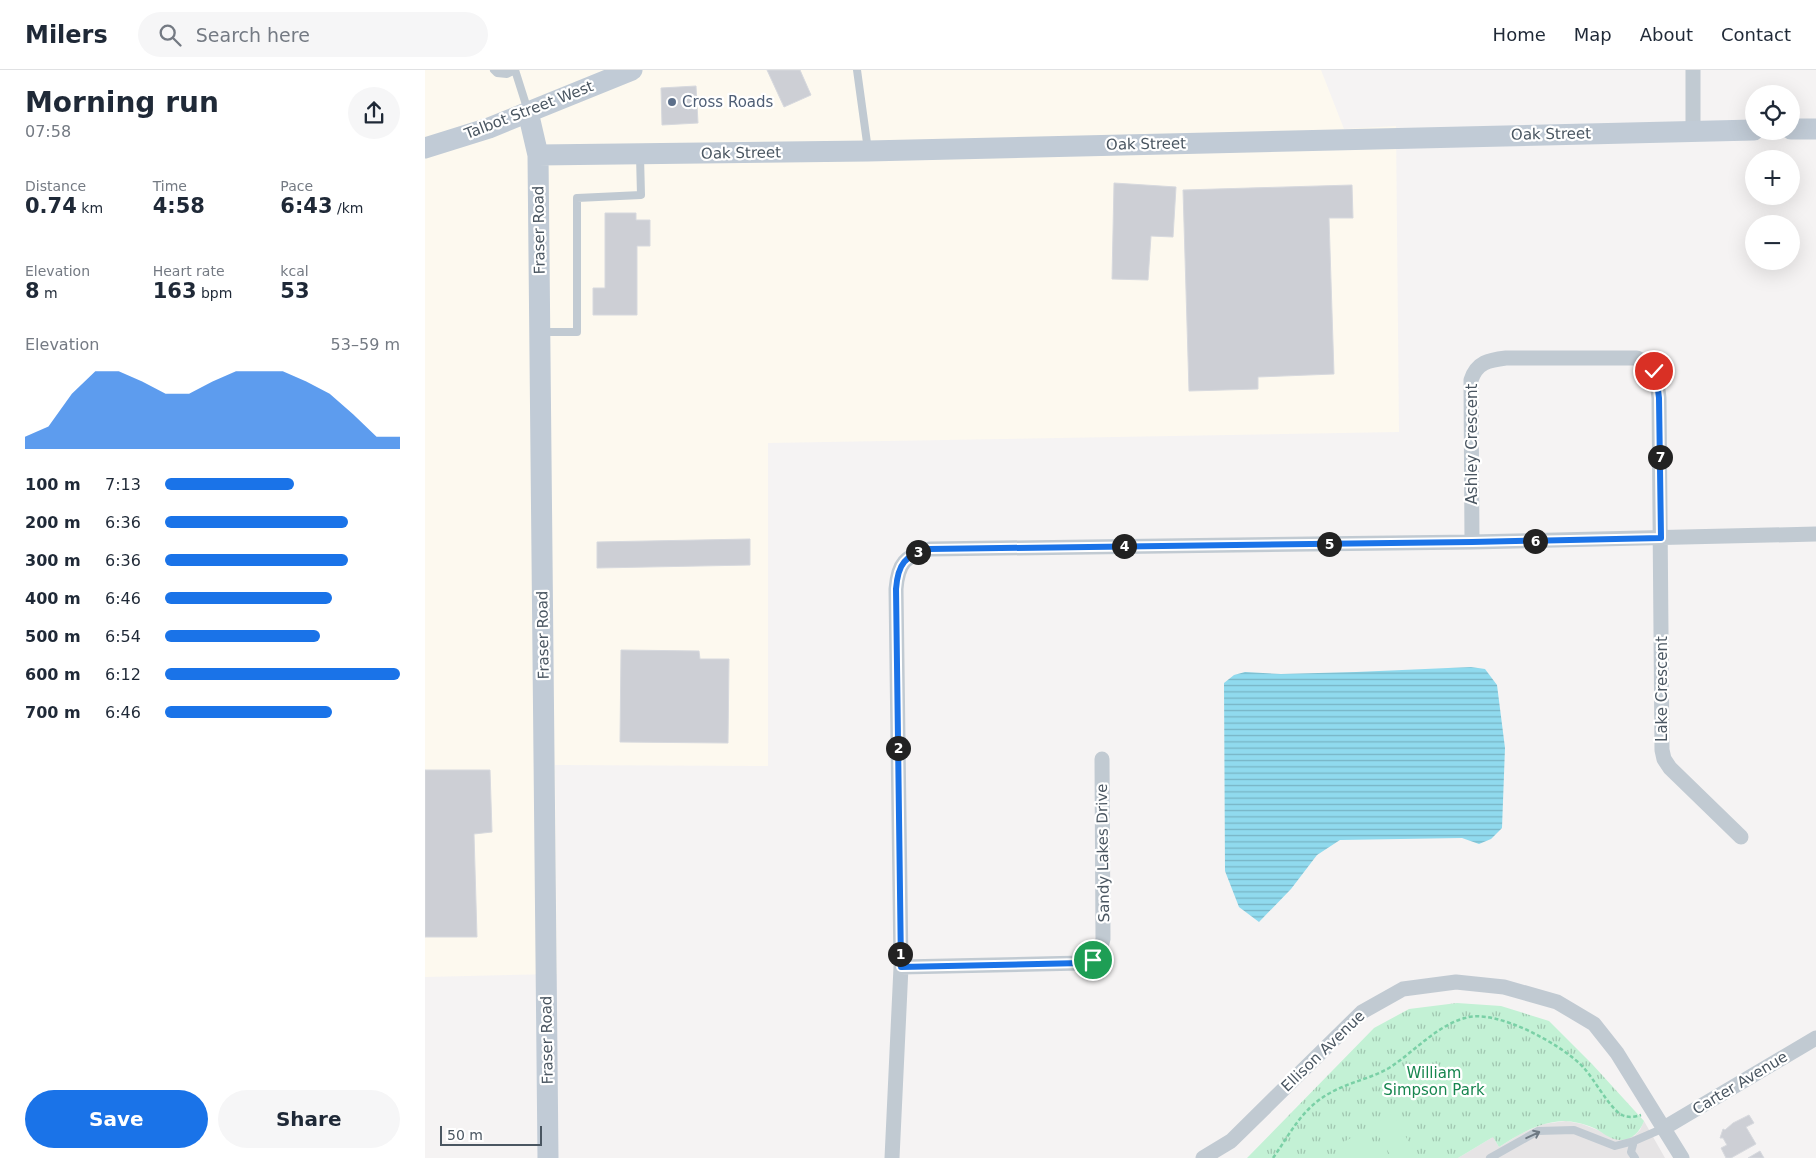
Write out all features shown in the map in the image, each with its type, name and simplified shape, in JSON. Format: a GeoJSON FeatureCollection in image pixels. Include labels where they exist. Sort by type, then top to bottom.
{"type":"FeatureCollection","features":[{"type":"Feature","properties":{"kind":"main road","name":"Talbot Street West"},"geometry":{"type":"LineString","coordinates":[[425,148],[489,128],[632,70]]}},
{"type":"Feature","properties":{"kind":"main road","name":"Fraser Road"},"geometry":{"type":"LineString","coordinates":[[528,112],[538,154],[548,1158]]}},
{"type":"Feature","properties":{"kind":"main road"},"geometry":{"type":"LineString","coordinates":[[1800,129],[1816,129]]}},
{"type":"Feature","properties":{"kind":"main road","name":"Oak Street"},"geometry":{"type":"LineString","coordinates":[[538,154],[868,151],[1745,130]]}},
{"type":"Feature","properties":{"kind":"street"},"geometry":{"type":"LineString","coordinates":[[1693,70],[1693,130]]}},
{"type":"Feature","properties":{"kind":"street","name":"Ashley Crescent"},"geometry":{"type":"LineString","coordinates":[[1472,542],[1471,380],[1474,372],[1481,365],[1491,360],[1506,358],[1637,358],[1646,362],[1654,371],[1659,398],[1661,538]]}},
{"type":"Feature","properties":{"kind":"street"},"geometry":{"type":"LineString","coordinates":[[892,1158],[901,967],[896,589],[897,576],[902,564],[914,553],[929,549],[1472,542],[1816,534]]}},
{"type":"Feature","properties":{"kind":"street","name":"Lake Crescent"},"geometry":{"type":"LineString","coordinates":[[1661,538],[1661,740],[1664,759],[1678,777],[1741,837]]}},
{"type":"Feature","properties":{"kind":"street","name":"Sandy Lakes Drive"},"geometry":{"type":"LineString","coordinates":[[901,967],[1082,963],[1093,960],[1101,951],[1103,939],[1102,760]]}},
{"type":"Feature","properties":{"kind":"street","name":"Ellison Avenue"},"geometry":{"type":"LineString","coordinates":[[1203,1158],[1231,1141],[1362,1012],[1403,989],[1456,982],[1504,987],[1557,1002],[1595,1024],[1617,1053],[1682,1158]]}},
{"type":"Feature","properties":{"kind":"street","name":"Carter Avenue"},"geometry":{"type":"LineString","coordinates":[[1664,1128],[1816,1038]]}},
{"type":"Feature","properties":{"kind":"lane"},"geometry":{"type":"LineString","coordinates":[[494,70],[497,73],[507,74],[515,70],[528,112]]}},
{"type":"Feature","properties":{"kind":"lane"},"geometry":{"type":"LineString","coordinates":[[857,70],[868,151]]}},
{"type":"Feature","properties":{"kind":"lane"},"geometry":{"type":"LineString","coordinates":[[540,332],[577,332],[577,198],[641,195],[640,154]]}},
{"type":"Feature","properties":{"kind":"lane"},"geometry":{"type":"LineString","coordinates":[[1490,1158],[1538,1132],[1575,1130],[1615,1146],[1634,1141],[1664,1128]]}},
{"type":"Feature","properties":{"kind":"lane"},"geometry":{"type":"LineString","coordinates":[[1634,1141],[1631,1152],[1635,1158]]}},
{"type":"Feature","properties":{"kind":"path"},"geometry":{"type":"LineString","coordinates":[[1273,1158],[1303,1114],[1317,1101],[1331,1092],[1373,1076],[1388,1068],[1452,1022],[1470,1016],[1490,1017],[1513,1025],[1546,1041],[1565,1052],[1582,1067],[1610,1104],[1622,1115],[1630,1117],[1642,1114]]}},
{"type":"Feature","properties":{"kind":"shaded area"},"geometry":{"type":"Polygon","coordinates":[[[425,70],[1321,70],[1344,129],[1396,126],[1399,432],[768,443],[768,766],[555,765],[557,974],[425,977],[425,70]]]}},
{"type":"Feature","properties":{"kind":"shaded area"},"geometry":{"type":"Polygon","coordinates":[[[1566,1121],[1582,1124],[1600,1131],[1634,1136],[1640,1130],[1644,1121],[1665,1158],[1458,1158],[1493,1137],[1499,1147],[1520,1134],[1543,1124],[1566,1121]]]}},
{"type":"Feature","properties":{"kind":"green space","name":"William Simpson Park"},"geometry":{"type":"Polygon","coordinates":[[[1457,1003],[1501,1006],[1549,1021],[1592,1064],[1644,1121],[1639,1130],[1629,1138],[1619,1140],[1583,1124],[1567,1121],[1554,1122],[1530,1130],[1499,1147],[1493,1137],[1458,1158],[1247,1158],[1374,1028],[1409,1009],[1457,1003]]]}},
{"type":"Feature","properties":{"kind":"green space"},"geometry":{"type":"Polygon","coordinates":[[[1392,1113],[1417,1156],[1413,1158],[1392,1158],[1372,1125],[1392,1113]]]}},
{"type":"Feature","properties":{"kind":"green space"},"geometry":{"type":"Polygon","coordinates":[[[1360,1133],[1375,1158],[1348,1158],[1340,1144],[1360,1133]]]}},
{"type":"Feature","properties":{"kind":"water"},"geometry":{"type":"Polygon","coordinates":[[[1471,667],[1485,669],[1497,685],[1505,748],[1502,828],[1491,839],[1479,844],[1462,838],[1340,840],[1317,855],[1291,889],[1259,922],[1239,907],[1225,871],[1224,683],[1234,675],[1245,672],[1281,674],[1471,667]]]}},
{"type":"Feature","properties":{"kind":"building"},"geometry":{"type":"Polygon","coordinates":[[[767,70],[800,70],[811,95],[784,107],[767,70]]]}},
{"type":"Feature","properties":{"kind":"building"},"geometry":{"type":"Polygon","coordinates":[[[696,86],[698,123],[662,125],[661,88],[696,86]]]}},
{"type":"Feature","properties":{"kind":"building"},"geometry":{"type":"Polygon","coordinates":[[[1114,183],[1176,187],[1173,237],[1151,236],[1148,280],[1112,279],[1114,183]]]}},
{"type":"Feature","properties":{"kind":"building"},"geometry":{"type":"Polygon","coordinates":[[[1352,185],[1353,218],[1329,218],[1334,374],[1258,377],[1258,389],[1189,391],[1183,190],[1352,185]]]}},
{"type":"Feature","properties":{"kind":"building"},"geometry":{"type":"Polygon","coordinates":[[[605,213],[636,213],[636,220],[650,220],[650,246],[637,246],[637,315],[593,315],[593,288],[605,288],[605,213]]]}},
{"type":"Feature","properties":{"kind":"building"},"geometry":{"type":"Polygon","coordinates":[[[750,539],[750,565],[597,568],[597,542],[750,539]]]}},
{"type":"Feature","properties":{"kind":"building"},"geometry":{"type":"Polygon","coordinates":[[[621,650],[699,651],[700,659],[729,659],[728,743],[620,742],[621,650]]]}},
{"type":"Feature","properties":{"kind":"building"},"geometry":{"type":"Polygon","coordinates":[[[425,770],[490,770],[492,832],[474,834],[477,937],[425,937],[425,770]]]}},
{"type":"Feature","properties":{"kind":"building"},"geometry":{"type":"Polygon","coordinates":[[[1749,1115],[1754,1123],[1746,1127],[1756,1144],[1731,1158],[1726,1158],[1721,1148],[1727,1145],[1723,1138],[1720,1138],[1723,1129],[1725,1130],[1733,1123],[1749,1115]]]}},
{"type":"Feature","properties":{"kind":"building"},"geometry":{"type":"Polygon","coordinates":[[[1760,1151],[1764,1158],[1748,1158],[1760,1151]]]}},
{"type":"Feature","properties":{"kind":"place","name":"Cross Roads"},"geometry":{"type":"Point","coordinates":[672,102]}},
{"type":"Feature","properties":{"kind":"route"},"geometry":{"type":"LineString","coordinates":[[1093,960],[1082,963],[901,967],[896,589],[897,576],[902,564],[914,553],[929,549],[1661,538],[1659,398],[1654,371]]}}]}
